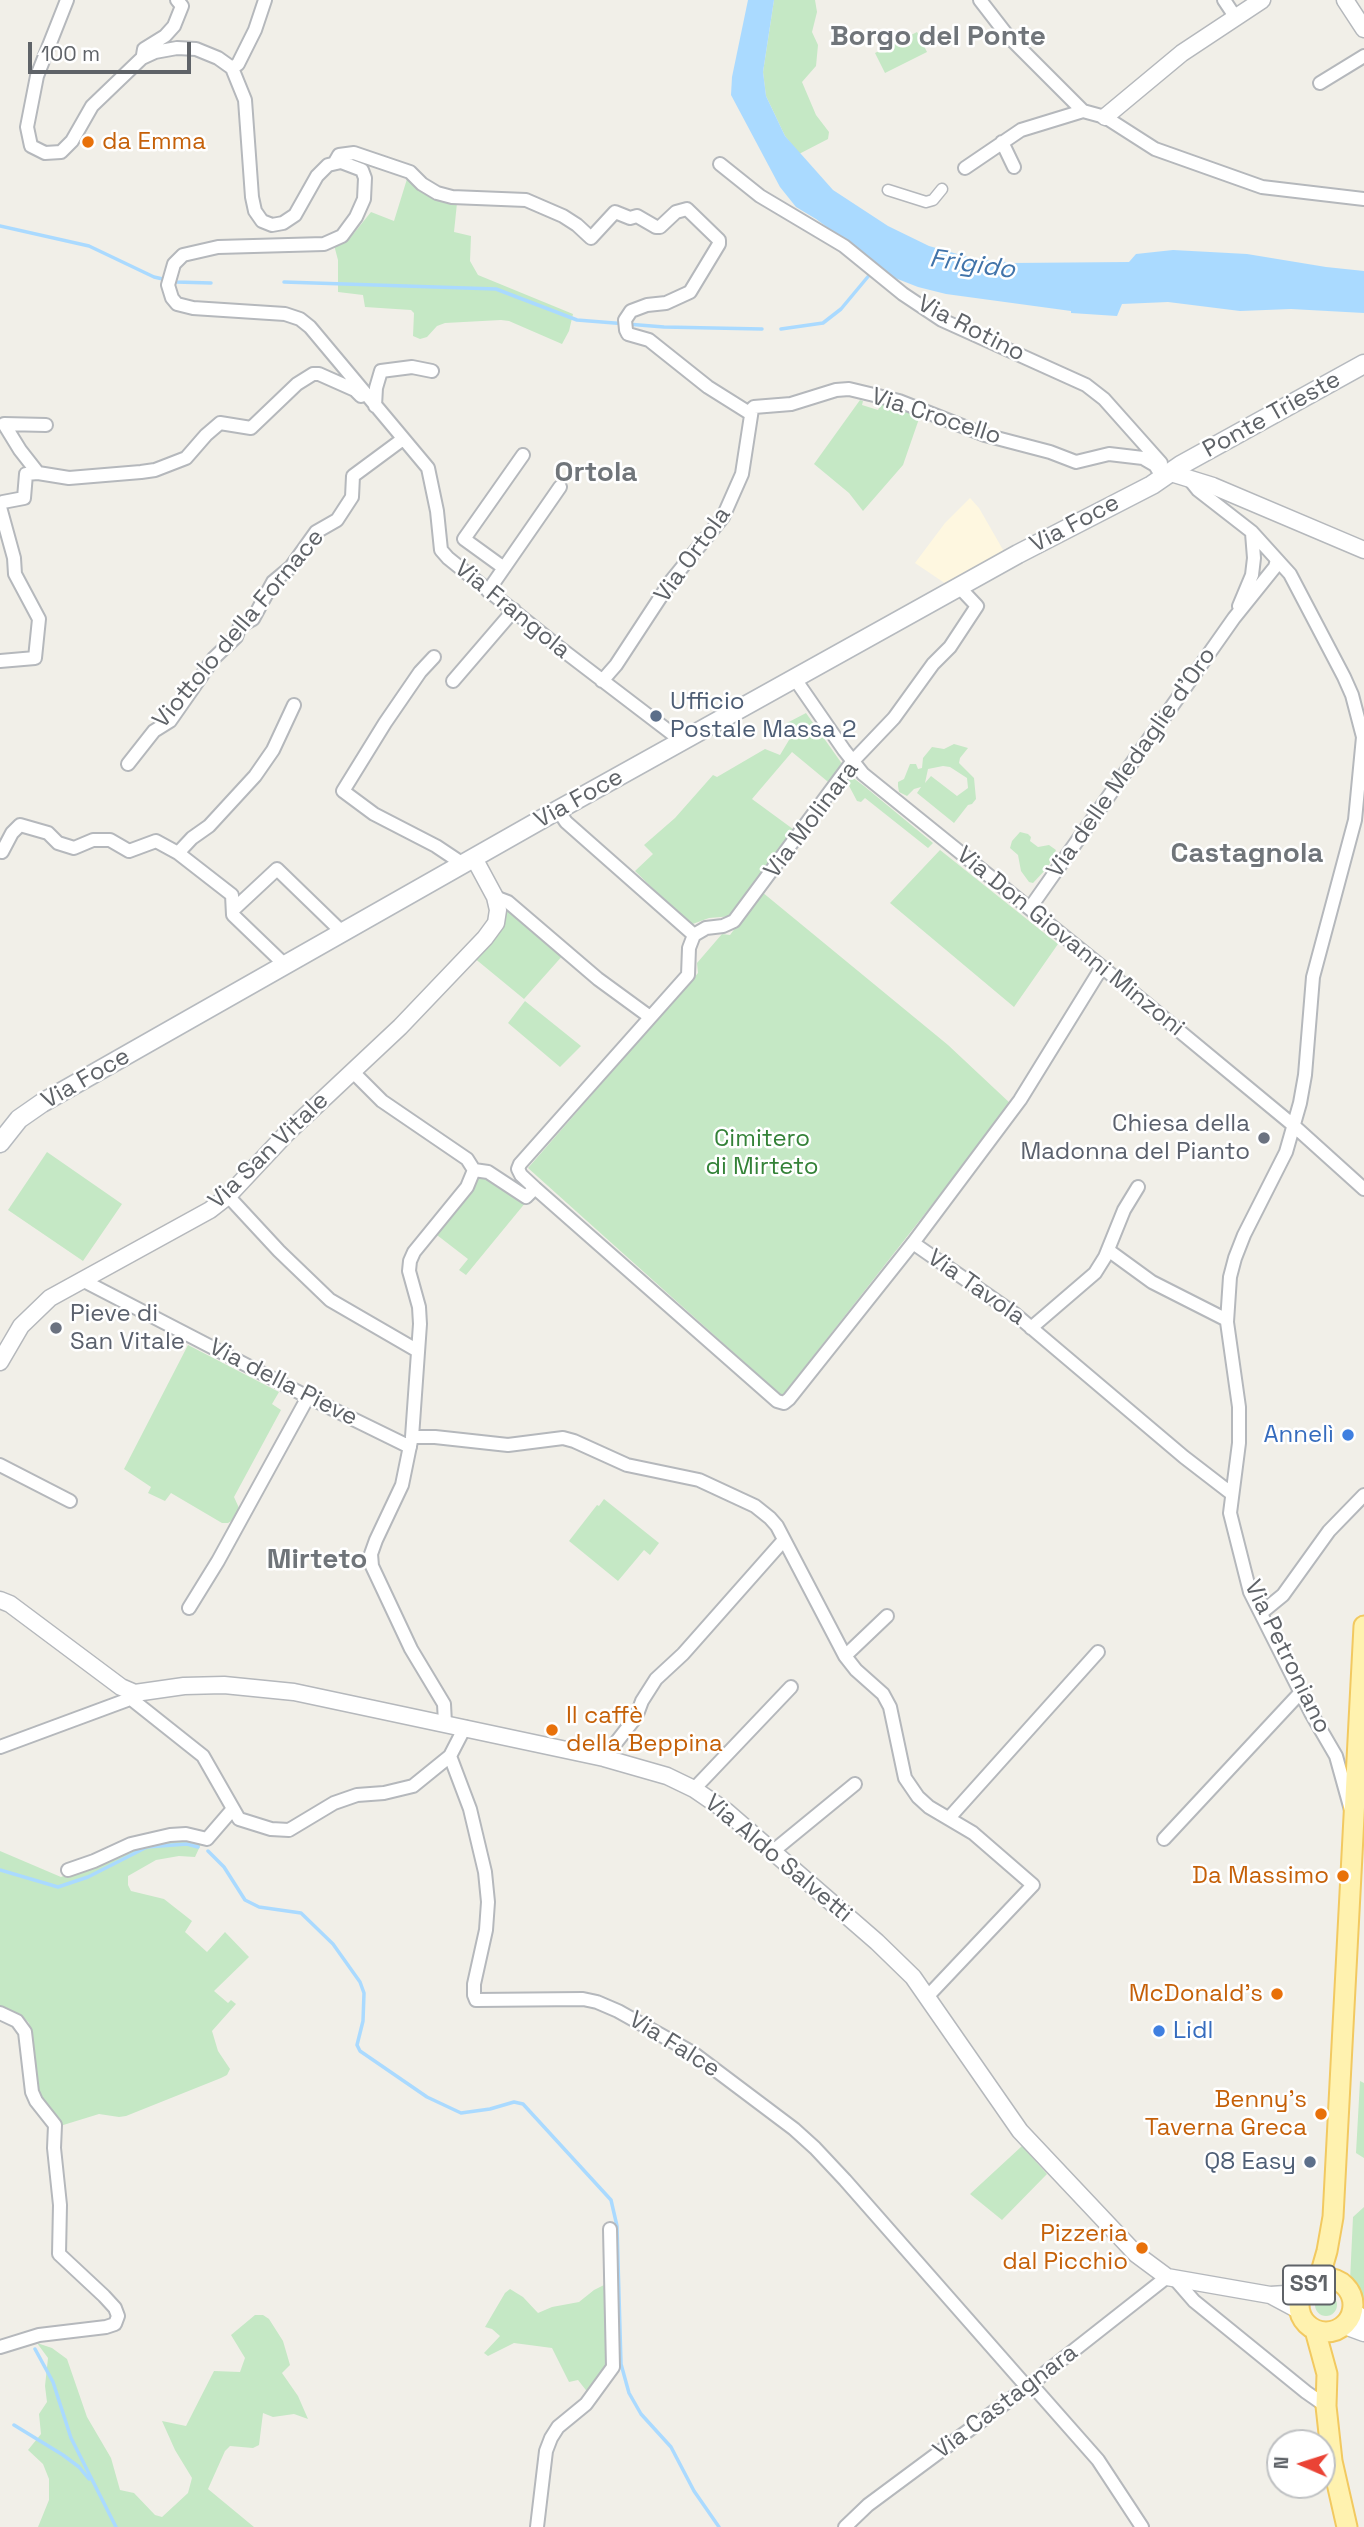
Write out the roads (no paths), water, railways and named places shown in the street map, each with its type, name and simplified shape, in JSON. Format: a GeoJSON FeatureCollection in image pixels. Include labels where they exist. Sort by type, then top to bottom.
{"type":"FeatureCollection","features":[{"type":"Feature","properties":{"kind":"main road","name":"Ponte Trieste"},"geometry":{"type":"LineString","coordinates":[[1176,474],[1364,364]]}},
{"type":"Feature","properties":{"kind":"main road","name":"Via Foce"},"geometry":{"type":"LineString","coordinates":[[0,1143],[19,1119],[42,1103],[558,810],[1018,554],[1176,474]]}},
{"type":"Feature","properties":{"kind":"main road","name":"SS1"},"geometry":{"type":"LineString","coordinates":[[1319,2279],[1333,2217],[1358,1842],[1353,1817],[1361,1753],[1364,1626]]}},
{"type":"Feature","properties":{"kind":"main road","name":"SS1"},"geometry":{"type":"LineString","coordinates":[[1333,2217],[1340,2282]]}},
{"type":"Feature","properties":{"kind":"main road","name":"SS1"},"geometry":{"type":"LineString","coordinates":[[1327,2374],[1349,2322],[1351,2295],[1340,2282],[1326,2278],[1307,2287],[1301,2302],[1308,2325],[1322,2332],[1349,2322]]}},
{"type":"Feature","properties":{"kind":"main road"},"geometry":{"type":"LineString","coordinates":[[1349,2322],[1364,2332]]}},
{"type":"Feature","properties":{"kind":"main road","name":"SS1"},"geometry":{"type":"LineString","coordinates":[[1315,2330],[1327,2374],[1326,2406],[1332,2461],[1347,2527]]}},
{"type":"Feature","properties":{"kind":"street"},"geometry":{"type":"LineString","coordinates":[[67,0],[37,76],[27,127],[29,142],[34,148],[56,154],[66,149],[92,106],[142,58],[155,52],[177,48],[196,49],[218,58],[232,68],[245,100],[252,197],[255,211],[262,221],[272,225],[283,223],[295,215],[317,176],[328,164],[335,162],[362,170],[366,191],[361,207],[342,236],[324,244],[199,250],[183,255],[174,264],[168,285],[177,304],[285,314],[300,319],[310,327],[375,407]]}},
{"type":"Feature","properties":{"kind":"street"},"geometry":{"type":"LineString","coordinates":[[142,58],[144,49],[165,36],[174,26],[182,6],[177,0]]}},
{"type":"Feature","properties":{"kind":"street"},"geometry":{"type":"LineString","coordinates":[[232,68],[238,64],[255,30],[265,0]]}},
{"type":"Feature","properties":{"kind":"street"},"geometry":{"type":"LineString","coordinates":[[980,0],[1007,35],[1083,111],[1105,117],[1155,149],[1262,187],[1364,198]]}},
{"type":"Feature","properties":{"kind":"street"},"geometry":{"type":"LineString","coordinates":[[1224,0],[1236,18]]}},
{"type":"Feature","properties":{"kind":"street"},"geometry":{"type":"LineString","coordinates":[[1105,117],[1182,53],[1262,0]]}},
{"type":"Feature","properties":{"kind":"street"},"geometry":{"type":"LineString","coordinates":[[1345,0],[1364,29]]}},
{"type":"Feature","properties":{"kind":"street"},"geometry":{"type":"LineString","coordinates":[[1320,83],[1364,56]]}},
{"type":"Feature","properties":{"kind":"street"},"geometry":{"type":"LineString","coordinates":[[965,168],[1021,131],[1083,111]]}},
{"type":"Feature","properties":{"kind":"street"},"geometry":{"type":"LineString","coordinates":[[1002,142],[1014,167]]}},
{"type":"Feature","properties":{"kind":"street"},"geometry":{"type":"LineString","coordinates":[[335,162],[339,155],[354,153],[410,172],[422,184],[437,193],[452,197],[526,200],[563,216],[591,239],[615,212],[631,218],[637,216],[656,227],[682,209],[692,213],[719,240],[719,244],[690,292],[666,303],[647,305],[631,312],[626,325],[633,336],[649,340],[708,387],[751,414]]}},
{"type":"Feature","properties":{"kind":"street","name":"Via Rotino"},"geometry":{"type":"LineString","coordinates":[[720,164],[760,196],[845,246],[903,294],[942,320],[1086,385],[1104,399],[1176,474]]}},
{"type":"Feature","properties":{"kind":"street"},"geometry":{"type":"LineString","coordinates":[[888,190],[926,202],[933,200],[945,185]]}},
{"type":"Feature","properties":{"kind":"street"},"geometry":{"type":"LineString","coordinates":[[375,407],[376,388],[381,371],[412,367],[432,371]]}},
{"type":"Feature","properties":{"kind":"street"},"geometry":{"type":"LineString","coordinates":[[0,662],[35,658],[39,619],[15,574],[14,558],[0,507],[3,502],[23,499],[26,474],[38,473],[69,478],[141,472],[170,465],[186,458],[220,423],[253,427],[297,384],[316,373],[355,390],[375,407]]}},
{"type":"Feature","properties":{"kind":"street","name":"Via Crocello"},"geometry":{"type":"LineString","coordinates":[[751,414],[754,407],[791,404],[836,390],[849,390],[899,401],[985,435],[1050,452],[1076,462],[1109,454],[1143,458],[1176,474]]}},
{"type":"Feature","properties":{"kind":"street","name":"Via Frangola"},"geometry":{"type":"LineString","coordinates":[[375,407],[428,468],[437,511],[441,550],[448,558],[683,742]]}},
{"type":"Feature","properties":{"kind":"street","name":"Via Ortola"},"geometry":{"type":"LineString","coordinates":[[602,681],[640,630],[671,581],[723,517],[731,503],[742,474],[751,414]]}},
{"type":"Feature","properties":{"kind":"street"},"geometry":{"type":"LineString","coordinates":[[38,473],[4,424],[46,425]]}},
{"type":"Feature","properties":{"kind":"street","name":"Viottolo della Fornace"},"geometry":{"type":"LineString","coordinates":[[128,764],[155,731],[170,721],[214,658],[236,637],[240,625],[253,619],[274,582],[291,567],[316,532],[337,520],[352,497],[353,475],[403,439]]}},
{"type":"Feature","properties":{"kind":"street"},"geometry":{"type":"LineString","coordinates":[[504,568],[464,539],[523,455]]}},
{"type":"Feature","properties":{"kind":"street"},"geometry":{"type":"LineString","coordinates":[[1176,474],[1213,486],[1364,550]]}},
{"type":"Feature","properties":{"kind":"street","name":"Via Petroniano"},"geometry":{"type":"LineString","coordinates":[[1176,474],[1252,532],[1290,574],[1344,677],[1352,695],[1363,737],[1355,820],[1312,977],[1305,1074],[1300,1103],[1283,1160],[1235,1258],[1230,1277],[1227,1320],[1239,1407],[1239,1443],[1230,1513],[1251,1592],[1336,1756],[1353,1817]]}},
{"type":"Feature","properties":{"kind":"street"},"geometry":{"type":"LineString","coordinates":[[488,591],[560,487]]}},
{"type":"Feature","properties":{"kind":"street","name":"Via delle Medaglie d'Oro"},"geometry":{"type":"LineString","coordinates":[[1234,618],[1252,575],[1252,532]]}},
{"type":"Feature","properties":{"kind":"street"},"geometry":{"type":"LineString","coordinates":[[1252,575],[1264,565],[1277,560]]}},
{"type":"Feature","properties":{"kind":"street","name":"Via delle Medaglie d'Oro"},"geometry":{"type":"LineString","coordinates":[[1030,908],[1277,560]]}},
{"type":"Feature","properties":{"kind":"street","name":"Via Molinara"},"geometry":{"type":"LineString","coordinates":[[694,935],[706,928],[723,926],[734,921],[852,762],[894,718],[927,671],[950,647],[977,606],[960,587]]}},
{"type":"Feature","properties":{"kind":"street"},"geometry":{"type":"LineString","coordinates":[[453,681],[514,610]]}},
{"type":"Feature","properties":{"kind":"street"},"geometry":{"type":"LineString","coordinates":[[434,657],[420,672],[385,723],[343,791],[374,814],[468,861],[495,897],[508,902],[598,979],[650,1017]]}},
{"type":"Feature","properties":{"kind":"street","name":"Via Don Giovanni Minzoni"},"geometry":{"type":"LineString","coordinates":[[795,679],[863,774],[1293,1125],[1364,1189]]}},
{"type":"Feature","properties":{"kind":"street"},"geometry":{"type":"LineString","coordinates":[[178,853],[192,838],[209,826],[255,776],[273,750],[294,705]]}},
{"type":"Feature","properties":{"kind":"street"},"geometry":{"type":"LineString","coordinates":[[558,810],[566,822],[694,935],[689,948],[688,975],[520,1164],[518,1169],[521,1175],[777,1401],[783,1403],[789,1399],[913,1244]]}},
{"type":"Feature","properties":{"kind":"street"},"geometry":{"type":"LineString","coordinates":[[2,852],[12,833],[20,825],[48,833],[58,843],[74,848],[93,840],[110,840],[129,851],[156,841],[178,853],[232,895],[233,915],[285,965]]}},
{"type":"Feature","properties":{"kind":"street"},"geometry":{"type":"LineString","coordinates":[[233,910],[277,869],[343,933]]}},
{"type":"Feature","properties":{"kind":"street","name":"Via San Vitale"},"geometry":{"type":"LineString","coordinates":[[0,1362],[21,1326],[50,1298],[209,1210],[228,1196],[287,1133],[400,1027],[485,938],[496,923],[498,909],[495,897]]}},
{"type":"Feature","properties":{"kind":"street","name":"Via Tavola"},"geometry":{"type":"LineString","coordinates":[[1102,967],[1020,1100],[913,1244],[1015,1314],[1184,1457],[1232,1494]]}},
{"type":"Feature","properties":{"kind":"street"},"geometry":{"type":"LineString","coordinates":[[353,1072],[382,1101],[467,1159],[474,1170],[488,1172],[526,1197],[535,1188]]}},
{"type":"Feature","properties":{"kind":"street"},"geometry":{"type":"LineString","coordinates":[[445,1723],[444,1704],[411,1649],[372,1566],[371,1554],[402,1485],[411,1442],[419,1307],[409,1271],[410,1261],[467,1187],[474,1170]]}},
{"type":"Feature","properties":{"kind":"street"},"geometry":{"type":"LineString","coordinates":[[1031,1328],[1095,1273],[1108,1250],[1124,1210],[1138,1187]]}},
{"type":"Feature","properties":{"kind":"street"},"geometry":{"type":"LineString","coordinates":[[228,1196],[262,1234],[330,1300],[418,1352]]}},
{"type":"Feature","properties":{"kind":"street"},"geometry":{"type":"LineString","coordinates":[[1108,1250],[1153,1282],[1227,1320]]}},
{"type":"Feature","properties":{"kind":"street","name":"Via della Pieve"},"geometry":{"type":"LineString","coordinates":[[82,1280],[308,1398],[411,1442]]}},
{"type":"Feature","properties":{"kind":"street"},"geometry":{"type":"LineString","coordinates":[[189,1608],[308,1398]]}},
{"type":"Feature","properties":{"kind":"street"},"geometry":{"type":"LineString","coordinates":[[411,1442],[435,1437],[508,1445],[564,1438],[627,1465],[699,1480],[755,1506],[777,1526],[845,1656],[856,1670],[883,1694],[890,1707],[905,1778],[929,1807],[973,1833],[1033,1885],[927,1997]]}},
{"type":"Feature","properties":{"kind":"street"},"geometry":{"type":"LineString","coordinates":[[0,1465],[70,1502]]}},
{"type":"Feature","properties":{"kind":"street"},"geometry":{"type":"LineString","coordinates":[[1261,1613],[1283,1595],[1335,1523],[1364,1495]]}},
{"type":"Feature","properties":{"kind":"street"},"geometry":{"type":"LineString","coordinates":[[604,1758],[636,1717],[642,1701],[656,1679],[683,1654],[783,1541]]}},
{"type":"Feature","properties":{"kind":"street"},"geometry":{"type":"LineString","coordinates":[[0,1600],[10,1604],[121,1687],[203,1756],[239,1819],[271,1829],[289,1830],[334,1803],[357,1796],[413,1786],[450,1756],[465,1727]]}},
{"type":"Feature","properties":{"kind":"street"},"geometry":{"type":"LineString","coordinates":[[845,1656],[887,1616]]}},
{"type":"Feature","properties":{"kind":"street"},"geometry":{"type":"LineString","coordinates":[[949,1818],[1098,1652]]}},
{"type":"Feature","properties":{"kind":"street","name":"Via Aldo Salvetti"},"geometry":{"type":"LineString","coordinates":[[132,1696],[184,1686],[264,1688],[465,1727],[604,1758],[667,1776],[694,1789],[726,1811],[884,1949],[913,1978],[1020,2131],[1136,2254],[1171,2277],[1301,2302]]}},
{"type":"Feature","properties":{"kind":"street"},"geometry":{"type":"LineString","coordinates":[[694,1789],[791,1687]]}},
{"type":"Feature","properties":{"kind":"street"},"geometry":{"type":"LineString","coordinates":[[1164,1839],[1301,1692]]}},
{"type":"Feature","properties":{"kind":"street"},"geometry":{"type":"LineString","coordinates":[[0,1746],[132,1696]]}},
{"type":"Feature","properties":{"kind":"street","name":"Via Falce"},"geometry":{"type":"LineString","coordinates":[[450,1756],[470,1809],[485,1872],[488,1902],[486,1930],[474,1984],[476,2000],[583,1999],[597,2002],[618,2011],[702,2060],[815,2148],[1029,2386]]}},
{"type":"Feature","properties":{"kind":"street"},"geometry":{"type":"LineString","coordinates":[[772,1852],[855,1784]]}},
{"type":"Feature","properties":{"kind":"street"},"geometry":{"type":"LineString","coordinates":[[68,1870],[131,1844],[186,1834],[207,1839],[232,1810]]}},
{"type":"Feature","properties":{"kind":"street"},"geometry":{"type":"LineString","coordinates":[[0,2013],[17,2021],[25,2032],[32,2092],[55,2125],[54,2148],[60,2206],[59,2254],[104,2296],[115,2308],[118,2316],[115,2324],[106,2327],[39,2335],[0,2347]]}},
{"type":"Feature","properties":{"kind":"street"},"geometry":{"type":"LineString","coordinates":[[537,2527],[546,2451],[551,2438],[558,2427],[586,2404],[613,2368],[610,2229]]}},
{"type":"Feature","properties":{"kind":"street"},"geometry":{"type":"LineString","coordinates":[[1171,2277],[1194,2301],[1326,2406]]}},
{"type":"Feature","properties":{"kind":"street","name":"Via Castagnara"},"geometry":{"type":"LineString","coordinates":[[845,2527],[868,2505],[1171,2277]]}},
{"type":"Feature","properties":{"kind":"street"},"geometry":{"type":"LineString","coordinates":[[1029,2386],[1098,2460],[1142,2527]]}},
{"type":"Feature","properties":{"kind":"water","name":"Frigido"},"geometry":{"type":"Polygon","coordinates":[[[748,0],[774,0],[763,72],[766,96],[785,136],[833,190],[888,226],[929,246],[968,257],[1011,263],[1129,262],[1136,254],[1173,250],[1247,254],[1364,271],[1364,313],[1291,309],[1240,311],[1168,302],[1122,304],[1117,316],[1071,313],[946,294],[895,278],[796,207],[780,187],[731,95],[732,77],[748,0]]]}},
{"type":"Feature","properties":{"kind":"waterway"},"geometry":{"type":"LineString","coordinates":[[0,226],[89,246],[154,277],[176,282],[211,283]]}},
{"type":"Feature","properties":{"kind":"waterway"},"geometry":{"type":"LineString","coordinates":[[781,329],[823,323],[841,309],[871,273]]}},
{"type":"Feature","properties":{"kind":"waterway"},"geometry":{"type":"LineString","coordinates":[[284,282],[496,289],[577,320],[664,327],[762,329]]}},
{"type":"Feature","properties":{"kind":"waterway"},"geometry":{"type":"LineString","coordinates":[[0,1870],[58,1887],[88,1877],[147,1847],[187,1844],[198,1847]]}},
{"type":"Feature","properties":{"kind":"waterway"},"geometry":{"type":"LineString","coordinates":[[208,1851],[224,1867],[245,1900],[259,1907],[301,1913],[333,1944],[360,1982],[364,1993],[363,2021],[357,2045],[360,2051],[427,2097],[461,2113],[514,2102],[523,2104],[611,2200],[617,2226],[621,2364],[629,2393],[641,2414],[671,2447],[694,2491],[719,2527]]}},
{"type":"Feature","properties":{"kind":"waterway"},"geometry":{"type":"LineString","coordinates":[[35,2349],[53,2382],[71,2438],[116,2527]]}},
{"type":"Feature","properties":{"kind":"waterway"},"geometry":{"type":"LineString","coordinates":[[14,2425],[63,2455],[89,2479]]}},
{"type":"Feature","properties":{"kind":"place","name":"da Emma"},"geometry":{"type":"Point","coordinates":[88,142]}},
{"type":"Feature","properties":{"kind":"place","name":"Ufficio Postale Massa 2"},"geometry":{"type":"Point","coordinates":[656,716]}},
{"type":"Feature","properties":{"kind":"place","name":"Chiesa della Madonna del Pianto"},"geometry":{"type":"Point","coordinates":[1264,1138]}},
{"type":"Feature","properties":{"kind":"place","name":"Pieve di San Vitale"},"geometry":{"type":"Point","coordinates":[56,1328]}},
{"type":"Feature","properties":{"kind":"place","name":"Annelì"},"geometry":{"type":"Point","coordinates":[1348,1435]}},
{"type":"Feature","properties":{"kind":"place","name":"Il caffè della Beppina"},"geometry":{"type":"Point","coordinates":[552,1730]}},
{"type":"Feature","properties":{"kind":"place","name":"Da Massimo"},"geometry":{"type":"Point","coordinates":[1343,1876]}},
{"type":"Feature","properties":{"kind":"place","name":"McDonald's"},"geometry":{"type":"Point","coordinates":[1277,1994]}},
{"type":"Feature","properties":{"kind":"place","name":"Lidl"},"geometry":{"type":"Point","coordinates":[1159,2031]}},
{"type":"Feature","properties":{"kind":"place","name":"Benny's Taverna Greca"},"geometry":{"type":"Point","coordinates":[1321,2114]}},
{"type":"Feature","properties":{"kind":"place","name":"Q8 Easy"},"geometry":{"type":"Point","coordinates":[1310,2162]}},
{"type":"Feature","properties":{"kind":"place","name":"Pizzeria dal Picchio"},"geometry":{"type":"Point","coordinates":[1142,2248]}},
{"type":"Feature","properties":{"kind":"district","name":"Borgo del Ponte"},"geometry":{"type":"Point","coordinates":[938,37]}},
{"type":"Feature","properties":{"kind":"district","name":"Ortola"},"geometry":{"type":"Point","coordinates":[596,473]}},
{"type":"Feature","properties":{"kind":"district","name":"Castagnola"},"geometry":{"type":"Point","coordinates":[1247,854]}},
{"type":"Feature","properties":{"kind":"district","name":"Mirteto"},"geometry":{"type":"Point","coordinates":[317,1560]}},
{"type":"Feature","properties":{"kind":"park label","name":"Cimitero di Mirteto"},"geometry":{"type":"Point","coordinates":[762,1153]}}]}
